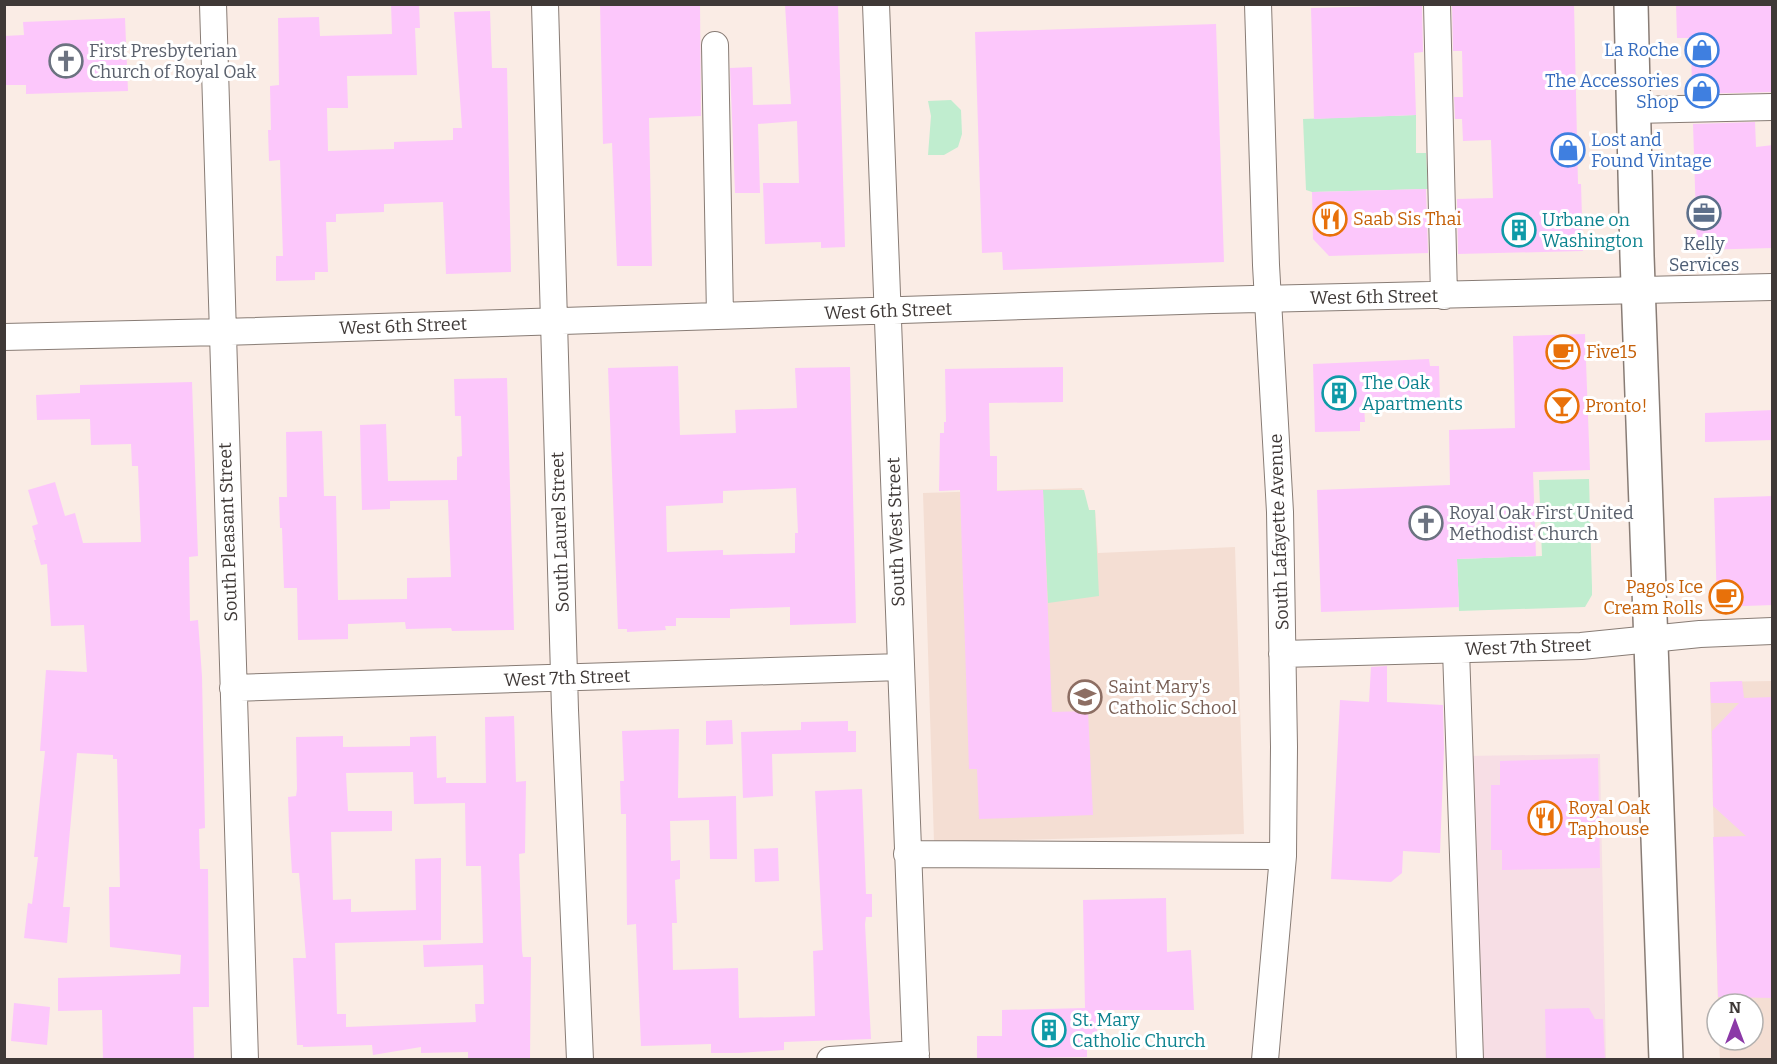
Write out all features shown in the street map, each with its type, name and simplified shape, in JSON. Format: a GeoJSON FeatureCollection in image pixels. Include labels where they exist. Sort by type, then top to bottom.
{"type":"FeatureCollection","features":[{"type":"Feature","properties":{"kind":"main road"},"geometry":{"type":"LineString","coordinates":[[1631,4],[1638,290],[1666,1059]]}},
{"type":"Feature","properties":{"kind":"street","name":"South Pleasant Street"},"geometry":{"type":"LineString","coordinates":[[213,4],[245,1059]]}},
{"type":"Feature","properties":{"kind":"street","name":"South Laurel Street"},"geometry":{"type":"LineString","coordinates":[[545,4],[564,679],[580,1059]]}},
{"type":"Feature","properties":{"kind":"street","name":"South West Street"},"geometry":{"type":"LineString","coordinates":[[876,4],[916,1057]]}},
{"type":"Feature","properties":{"kind":"street","name":"South Lafayette Avenue"},"geometry":{"type":"LineString","coordinates":[[1258,4],[1280,512],[1282,654],[1283,856],[1265,1059]]}},
{"type":"Feature","properties":{"kind":"street"},"geometry":{"type":"LineString","coordinates":[[1437,4],[1444,296]]}},
{"type":"Feature","properties":{"kind":"street"},"geometry":{"type":"LineString","coordinates":[[714,45],[720,316]]}},
{"type":"Feature","properties":{"kind":"street"},"geometry":{"type":"LineString","coordinates":[[1634,110],[1773,107]]}},
{"type":"Feature","properties":{"kind":"street","name":"West 6th Street"},"geometry":{"type":"LineString","coordinates":[[4,337],[1773,286]]}},
{"type":"Feature","properties":{"kind":"street","name":"West 7th Street"},"geometry":{"type":"LineString","coordinates":[[1282,654],[1456,650],[1650,641],[1700,634],[1773,631]]}},
{"type":"Feature","properties":{"kind":"street"},"geometry":{"type":"LineString","coordinates":[[1456,650],[1470,1059]]}},
{"type":"Feature","properties":{"kind":"street","name":"West 7th Street"},"geometry":{"type":"LineString","coordinates":[[233,688],[901,667]]}},
{"type":"Feature","properties":{"kind":"street"},"geometry":{"type":"LineString","coordinates":[[908,854],[1283,856]]}},
{"type":"Feature","properties":{"kind":"street"},"geometry":{"type":"LineString","coordinates":[[830,1059],[916,1057]]}},
{"type":"Feature","properties":{"kind":"shaded area","name":"Saint Mary's Catholic School"},"geometry":{"type":"Polygon","coordinates":[[[1082,488],[1089,510],[1095,510],[1098,553],[1235,547],[1244,834],[934,842],[923,493],[1082,488]]]}},
{"type":"Feature","properties":{"kind":"shaded area"},"geometry":{"type":"Polygon","coordinates":[[[1772,681],[1772,1059],[1720,1059],[1720,1052],[1765,1052],[1765,992],[1718,992],[1710,682],[1772,681]]]}},
{"type":"Feature","properties":{"kind":"shaded area"},"geometry":{"type":"Polygon","coordinates":[[[1600,754],[1606,1059],[1477,1059],[1466,756],[1600,754]]]}},
{"type":"Feature","properties":{"kind":"green space"},"geometry":{"type":"Polygon","coordinates":[[[951,100],[961,110],[962,134],[958,147],[944,155],[928,155],[931,116],[928,101],[951,100]]]}},
{"type":"Feature","properties":{"kind":"green space"},"geometry":{"type":"Polygon","coordinates":[[[1416,115],[1416,153],[1426,153],[1428,189],[1312,192],[1306,190],[1303,119],[1416,115]]]}},
{"type":"Feature","properties":{"kind":"green space"},"geometry":{"type":"Polygon","coordinates":[[[1589,479],[1592,595],[1585,607],[1459,611],[1457,559],[1542,556],[1539,480],[1589,479]]]}},
{"type":"Feature","properties":{"kind":"green space"},"geometry":{"type":"Polygon","coordinates":[[[1043,490],[1084,490],[1089,510],[1095,510],[1099,596],[1048,603],[1043,490]]]}},
{"type":"Feature","properties":{"kind":"building"},"geometry":{"type":"Polygon","coordinates":[[[391,4],[419,4],[420,28],[415,28],[417,75],[347,76],[348,108],[327,108],[328,151],[394,149],[394,142],[453,140],[453,128],[462,128],[454,12],[490,11],[492,68],[507,68],[511,272],[446,274],[443,202],[384,204],[384,212],[336,214],[336,222],[326,222],[328,272],[315,272],[315,280],[276,281],[276,256],[283,256],[280,160],[269,161],[268,130],[271,130],[270,86],[279,85],[278,18],[319,17],[320,36],[392,34],[391,4]]]}},
{"type":"Feature","properties":{"kind":"building"},"geometry":{"type":"Polygon","coordinates":[[[600,4],[700,4],[701,116],[649,118],[652,266],[617,266],[612,143],[603,144],[600,4]]]}},
{"type":"Feature","properties":{"kind":"building"},"geometry":{"type":"Polygon","coordinates":[[[785,4],[838,4],[845,247],[821,248],[821,242],[765,244],[763,183],[799,183],[797,121],[758,124],[760,193],[735,193],[730,68],[752,67],[753,105],[791,104],[785,4]]]}},
{"type":"Feature","properties":{"kind":"building"},"geometry":{"type":"Polygon","coordinates":[[[1574,4],[1578,184],[1581,184],[1583,251],[1458,254],[1457,199],[1493,198],[1491,140],[1463,141],[1462,119],[1455,119],[1454,97],[1463,97],[1462,51],[1453,51],[1452,5],[1574,4]]]}},
{"type":"Feature","properties":{"kind":"building"},"geometry":{"type":"Polygon","coordinates":[[[1676,4],[1773,4],[1773,92],[1692,94],[1691,38],[1677,38],[1676,4]]]}},
{"type":"Feature","properties":{"kind":"building"},"geometry":{"type":"Polygon","coordinates":[[[1422,5],[1423,52],[1414,53],[1416,115],[1314,119],[1311,8],[1422,5]]]}},
{"type":"Feature","properties":{"kind":"building","name":"First Presbyterian Church of Royal Oak"},"geometry":{"type":"Polygon","coordinates":[[[125,18],[128,91],[26,94],[26,85],[4,85],[4,36],[24,35],[23,22],[125,18]]]}},
{"type":"Feature","properties":{"kind":"building"},"geometry":{"type":"Polygon","coordinates":[[[1216,24],[1224,262],[1003,270],[1002,252],[982,253],[975,32],[1216,24]]]}},
{"type":"Feature","properties":{"kind":"building"},"geometry":{"type":"Polygon","coordinates":[[[1755,122],[1756,147],[1773,145],[1773,248],[1697,250],[1693,124],[1755,122]]]}},
{"type":"Feature","properties":{"kind":"building"},"geometry":{"type":"Polygon","coordinates":[[[1426,189],[1428,253],[1329,256],[1313,239],[1312,192],[1426,189]]]}},
{"type":"Feature","properties":{"kind":"building","name":"Royal Oak First United Methodist Church"},"geometry":{"type":"Polygon","coordinates":[[[1585,334],[1590,470],[1533,472],[1536,556],[1457,559],[1459,607],[1321,612],[1317,490],[1450,485],[1449,430],[1515,428],[1513,336],[1585,334]]]}},
{"type":"Feature","properties":{"kind":"building"},"geometry":{"type":"Polygon","coordinates":[[[1429,359],[1430,366],[1439,366],[1440,402],[1364,405],[1365,422],[1360,422],[1360,431],[1315,432],[1313,364],[1429,359]]]}},
{"type":"Feature","properties":{"kind":"building"},"geometry":{"type":"Polygon","coordinates":[[[678,366],[680,435],[736,433],[735,410],[797,408],[795,368],[850,367],[856,623],[790,625],[790,607],[730,609],[730,618],[676,618],[676,626],[665,626],[666,630],[627,632],[627,629],[618,629],[608,368],[678,366]],[[796,488],[723,491],[723,503],[666,506],[667,552],[723,550],[723,555],[795,553],[795,533],[798,533],[796,488]]]}},
{"type":"Feature","properties":{"kind":"building"},"geometry":{"type":"Polygon","coordinates":[[[1063,367],[1063,402],[989,403],[990,456],[997,456],[997,491],[1043,490],[1052,712],[1088,711],[1093,815],[979,819],[977,769],[969,769],[960,490],[939,491],[940,433],[944,433],[944,422],[946,422],[945,369],[1063,367]]]}},
{"type":"Feature","properties":{"kind":"building"},"geometry":{"type":"Polygon","coordinates":[[[507,378],[514,630],[406,629],[405,622],[348,624],[348,639],[298,640],[297,588],[284,588],[282,528],[280,528],[279,497],[287,497],[286,432],[322,431],[324,496],[336,496],[338,600],[407,599],[407,578],[451,577],[448,500],[390,501],[390,509],[362,510],[360,425],[386,424],[388,481],[457,480],[457,457],[462,456],[461,416],[455,416],[454,379],[507,378]]]}},
{"type":"Feature","properties":{"kind":"building"},"geometry":{"type":"Polygon","coordinates":[[[192,382],[198,556],[189,557],[190,621],[198,620],[202,676],[205,828],[199,829],[200,869],[208,869],[209,1007],[193,1007],[194,1059],[103,1059],[102,1010],[58,1011],[58,978],[180,974],[181,955],[110,947],[109,887],[120,887],[117,759],[113,759],[113,755],[77,753],[63,907],[70,907],[67,943],[24,938],[28,903],[32,904],[38,857],[34,857],[45,751],[40,751],[46,670],[87,672],[84,625],[51,626],[47,564],[41,565],[34,540],[36,540],[32,526],[38,524],[28,490],[55,482],[65,516],[75,513],[83,543],[141,542],[138,466],[132,466],[131,444],[91,445],[90,419],[37,420],[36,395],[80,393],[80,385],[192,382]]]}},
{"type":"Feature","properties":{"kind":"building"},"geometry":{"type":"Polygon","coordinates":[[[1773,410],[1773,440],[1705,442],[1705,413],[1773,410]]]}},
{"type":"Feature","properties":{"kind":"building"},"geometry":{"type":"Polygon","coordinates":[[[1773,496],[1773,605],[1717,607],[1714,498],[1773,496]]]}},
{"type":"Feature","properties":{"kind":"building"},"geometry":{"type":"Polygon","coordinates":[[[1387,666],[1387,702],[1443,705],[1444,749],[1440,853],[1403,851],[1402,873],[1391,882],[1331,879],[1340,700],[1369,702],[1371,667],[1387,666]]]}},
{"type":"Feature","properties":{"kind":"building"},"geometry":{"type":"Polygon","coordinates":[[[1742,681],[1744,698],[1773,697],[1773,998],[1765,998],[1765,992],[1718,992],[1713,837],[1746,836],[1713,806],[1712,731],[1739,703],[1711,703],[1710,682],[1742,681]]]}},
{"type":"Feature","properties":{"kind":"building"},"geometry":{"type":"Polygon","coordinates":[[[514,716],[516,782],[526,781],[525,853],[519,854],[522,951],[523,957],[531,957],[530,1059],[468,1059],[468,1052],[421,1053],[421,1047],[373,1055],[372,1045],[303,1047],[303,1045],[297,1045],[293,958],[306,958],[299,873],[292,873],[289,824],[288,797],[296,796],[297,789],[296,737],[343,736],[343,747],[410,746],[410,737],[436,736],[437,778],[446,777],[446,783],[486,783],[485,717],[514,716]],[[413,772],[346,773],[348,811],[392,811],[392,831],[331,832],[333,900],[351,899],[351,912],[416,910],[415,859],[441,858],[441,940],[335,943],[337,1014],[346,1014],[346,1027],[476,1022],[475,1004],[484,1004],[483,965],[424,967],[423,945],[483,943],[481,866],[466,866],[465,803],[414,804],[413,772]]]}},
{"type":"Feature","properties":{"kind":"building"},"geometry":{"type":"Polygon","coordinates":[[[732,720],[733,744],[706,745],[706,721],[732,720]]]}},
{"type":"Feature","properties":{"kind":"building"},"geometry":{"type":"Polygon","coordinates":[[[848,721],[848,731],[856,731],[856,752],[772,754],[773,796],[743,798],[741,732],[801,730],[801,722],[848,721]]]}},
{"type":"Feature","properties":{"kind":"building"},"geometry":{"type":"Polygon","coordinates":[[[679,729],[678,798],[736,796],[737,859],[710,859],[709,820],[670,821],[671,861],[680,860],[680,879],[675,880],[677,923],[672,923],[673,970],[738,968],[739,1018],[815,1016],[813,951],[823,950],[815,791],[862,789],[866,894],[872,894],[872,917],[866,917],[865,924],[871,1039],[784,1042],[784,1050],[739,1053],[711,1053],[711,1044],[641,1046],[636,924],[627,925],[626,814],[621,814],[620,781],[624,781],[622,731],[679,729]]]}},
{"type":"Feature","properties":{"kind":"building","name":"Royal Oak Taphouse"},"geometry":{"type":"Polygon","coordinates":[[[1598,758],[1600,868],[1502,870],[1502,850],[1491,850],[1491,785],[1500,785],[1500,761],[1598,758]]]}},
{"type":"Feature","properties":{"kind":"building"},"geometry":{"type":"Polygon","coordinates":[[[778,848],[779,881],[755,882],[754,849],[778,848]]]}},
{"type":"Feature","properties":{"kind":"building"},"geometry":{"type":"Polygon","coordinates":[[[1166,898],[1167,952],[1191,950],[1194,1010],[1097,1010],[1097,1038],[1087,1038],[1087,1057],[977,1059],[977,1036],[1002,1036],[1002,1010],[1085,1008],[1083,900],[1166,898]]]}},
{"type":"Feature","properties":{"kind":"building"},"geometry":{"type":"Polygon","coordinates":[[[14,1003],[50,1007],[47,1045],[11,1041],[14,1003]]]}},
{"type":"Feature","properties":{"kind":"building"},"geometry":{"type":"Polygon","coordinates":[[[1589,1008],[1595,1019],[1603,1019],[1605,1059],[1546,1059],[1545,1009],[1589,1008]]]}},
{"type":"Feature","properties":{"kind":"place","name":"La Roche"},"geometry":{"type":"Point","coordinates":[1702,50]}},
{"type":"Feature","properties":{"kind":"place","name":"First Presbyterian Church of Royal Oak"},"geometry":{"type":"Point","coordinates":[66,61]}},
{"type":"Feature","properties":{"kind":"place","name":"The Accessories Shop"},"geometry":{"type":"Point","coordinates":[1702,91]}},
{"type":"Feature","properties":{"kind":"place","name":"Lost and Found Vintage"},"geometry":{"type":"Point","coordinates":[1568,150]}},
{"type":"Feature","properties":{"kind":"place","name":"Kelly Services"},"geometry":{"type":"Point","coordinates":[1704,213]}},
{"type":"Feature","properties":{"kind":"place","name":"Saab Sis Thai"},"geometry":{"type":"Point","coordinates":[1330,219]}},
{"type":"Feature","properties":{"kind":"place","name":"Urbane on Washington"},"geometry":{"type":"Point","coordinates":[1519,230]}},
{"type":"Feature","properties":{"kind":"place","name":"Five15"},"geometry":{"type":"Point","coordinates":[1563,352]}},
{"type":"Feature","properties":{"kind":"place","name":"The Oak Apartments"},"geometry":{"type":"Point","coordinates":[1339,393]}},
{"type":"Feature","properties":{"kind":"place","name":"Pronto!"},"geometry":{"type":"Point","coordinates":[1562,406]}},
{"type":"Feature","properties":{"kind":"place","name":"Royal Oak First United Methodist Church"},"geometry":{"type":"Point","coordinates":[1426,523]}},
{"type":"Feature","properties":{"kind":"place","name":"Pagos Ice Cream Rolls"},"geometry":{"type":"Point","coordinates":[1726,597]}},
{"type":"Feature","properties":{"kind":"place","name":"Saint Mary's Catholic School"},"geometry":{"type":"Point","coordinates":[1085,697]}},
{"type":"Feature","properties":{"kind":"place","name":"Royal Oak Taphouse"},"geometry":{"type":"Point","coordinates":[1545,818]}},
{"type":"Feature","properties":{"kind":"place","name":"St. Mary Catholic Church"},"geometry":{"type":"Point","coordinates":[1049,1030]}}]}
